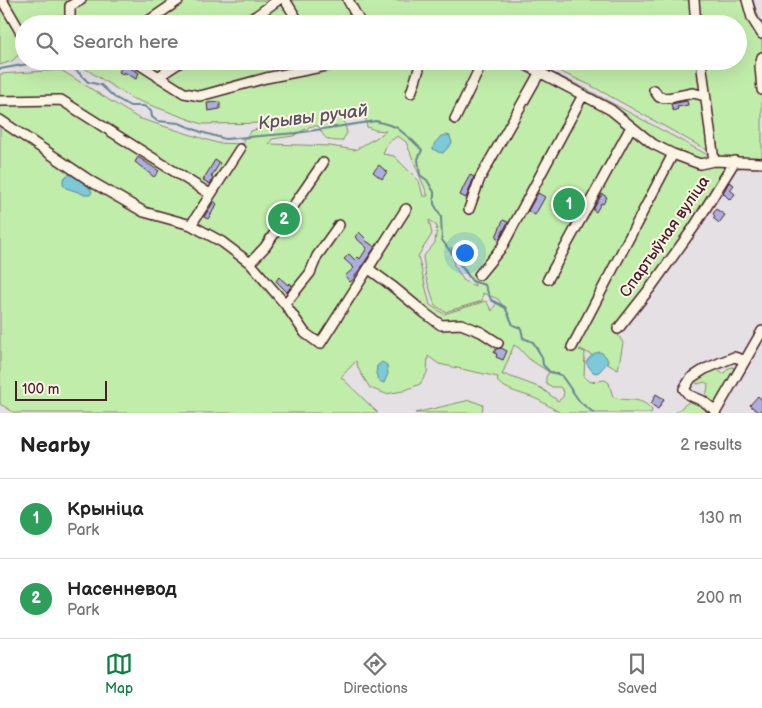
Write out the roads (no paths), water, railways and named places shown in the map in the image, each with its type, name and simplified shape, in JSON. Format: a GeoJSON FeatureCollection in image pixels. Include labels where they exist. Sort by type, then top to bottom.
{"type":"FeatureCollection","features":[{"type":"Feature","properties":{"kind":"street"},"geometry":{"type":"LineString","coordinates":[[2,0],[15,22]]}},
{"type":"Feature","properties":{"kind":"street"},"geometry":{"type":"LineString","coordinates":[[68,3],[81,0]]}},
{"type":"Feature","properties":{"kind":"street"},"geometry":{"type":"LineString","coordinates":[[157,15],[179,0]]}},
{"type":"Feature","properties":{"kind":"street"},"geometry":{"type":"LineString","coordinates":[[257,15],[278,0]]}},
{"type":"Feature","properties":{"kind":"street"},"geometry":{"type":"LineString","coordinates":[[285,0],[294,15]]}},
{"type":"Feature","properties":{"kind":"street"},"geometry":{"type":"LineString","coordinates":[[348,0],[356,15]]}},
{"type":"Feature","properties":{"kind":"street"},"geometry":{"type":"LineString","coordinates":[[694,0],[695,15]]}},
{"type":"Feature","properties":{"kind":"street"},"geometry":{"type":"LineString","coordinates":[[747,0],[752,18],[762,34]]}},
{"type":"Feature","properties":{"kind":"street"},"geometry":{"type":"LineString","coordinates":[[762,57],[760,66],[762,90]]}},
{"type":"Feature","properties":{"kind":"street"},"geometry":{"type":"LineString","coordinates":[[148,70],[184,93],[200,96],[297,70]]}},
{"type":"Feature","properties":{"kind":"street"},"geometry":{"type":"LineString","coordinates":[[158,77],[168,70]]}},
{"type":"Feature","properties":{"kind":"street"},"geometry":{"type":"LineString","coordinates":[[412,93],[419,70]]}},
{"type":"Feature","properties":{"kind":"street"},"geometry":{"type":"LineString","coordinates":[[455,119],[478,70]]}},
{"type":"Feature","properties":{"kind":"street"},"geometry":{"type":"LineString","coordinates":[[536,70],[610,110],[653,144],[673,154],[700,164],[735,161],[762,163]]}},
{"type":"Feature","properties":{"kind":"street"},"geometry":{"type":"LineString","coordinates":[[702,70],[714,162]]}},
{"type":"Feature","properties":{"kind":"street"},"geometry":{"type":"LineString","coordinates":[[469,209],[480,178],[540,72]]}},
{"type":"Feature","properties":{"kind":"street"},"geometry":{"type":"LineString","coordinates":[[654,90],[659,97],[668,98],[693,93],[705,96]]}},
{"type":"Feature","properties":{"kind":"street"},"geometry":{"type":"LineString","coordinates":[[479,275],[502,248],[583,95]]}},
{"type":"Feature","properties":{"kind":"street"},"geometry":{"type":"LineString","coordinates":[[0,101],[61,100],[210,194]]}},
{"type":"Feature","properties":{"kind":"street"},"geometry":{"type":"LineString","coordinates":[[0,120],[92,182],[144,212],[191,225],[222,242],[250,263],[285,304],[305,333],[320,344],[406,209]]}},
{"type":"Feature","properties":{"kind":"street"},"geometry":{"type":"LineString","coordinates":[[548,279],[631,127]]}},
{"type":"Feature","properties":{"kind":"street"},"geometry":{"type":"LineString","coordinates":[[191,225],[240,149]]}},
{"type":"Feature","properties":{"kind":"street"},"geometry":{"type":"LineString","coordinates":[[572,347],[673,154]]}},
{"type":"Feature","properties":{"kind":"street","name":"Спартыўная вуліца"},"geometry":{"type":"LineString","coordinates":[[618,329],[651,287],[688,234],[735,161]]}},
{"type":"Feature","properties":{"kind":"street"},"geometry":{"type":"LineString","coordinates":[[250,263],[265,247],[323,163]]}},
{"type":"Feature","properties":{"kind":"street"},"geometry":{"type":"LineString","coordinates":[[285,304],[310,272],[317,256],[339,225]]}},
{"type":"Feature","properties":{"kind":"street"},"geometry":{"type":"LineString","coordinates":[[369,269],[441,325],[461,324],[481,332],[498,342]]}},
{"type":"Feature","properties":{"kind":"street"},"geometry":{"type":"LineString","coordinates":[[744,360],[734,357],[705,369],[691,378],[684,389],[688,395],[703,401],[715,412],[762,331]]}},
{"type":"Feature","properties":{"kind":"water"},"geometry":{"type":"Polygon","coordinates":[[[441,136],[450,136],[452,143],[443,153],[433,149],[434,144],[441,136]]]}},
{"type":"Feature","properties":{"kind":"water"},"geometry":{"type":"Polygon","coordinates":[[[70,174],[88,186],[92,192],[90,195],[66,188],[63,185],[63,180],[70,174]]]}},
{"type":"Feature","properties":{"kind":"water"},"geometry":{"type":"Polygon","coordinates":[[[599,352],[607,358],[608,362],[596,373],[586,363],[591,356],[599,352]]]}},
{"type":"Feature","properties":{"kind":"water"},"geometry":{"type":"Polygon","coordinates":[[[382,362],[387,365],[388,374],[384,383],[379,381],[376,374],[377,366],[382,362]]]}},
{"type":"Feature","properties":{"kind":"waterway","name":"Крывы ручай"},"geometry":{"type":"LineString","coordinates":[[0,69],[15,66]]}},
{"type":"Feature","properties":{"kind":"waterway","name":"Крывы ручай"},"geometry":{"type":"LineString","coordinates":[[75,70],[88,82],[101,85],[114,97],[130,106],[144,106],[151,111],[152,117],[157,121],[179,123],[225,139],[296,133],[376,121],[396,127],[422,150],[418,159],[420,175],[427,180],[434,192],[434,204],[441,216],[442,240],[472,281],[485,285],[491,300],[505,307],[513,325],[521,328],[523,338],[533,342],[542,357],[543,365],[550,372],[561,375],[580,402],[594,413]]}},
{"type":"Feature","properties":{"kind":"place","name":"Крыніца"},"geometry":{"type":"Point","coordinates":[569,204]}},
{"type":"Feature","properties":{"kind":"place","name":"Насенневод"},"geometry":{"type":"Point","coordinates":[284,219]}}]}
